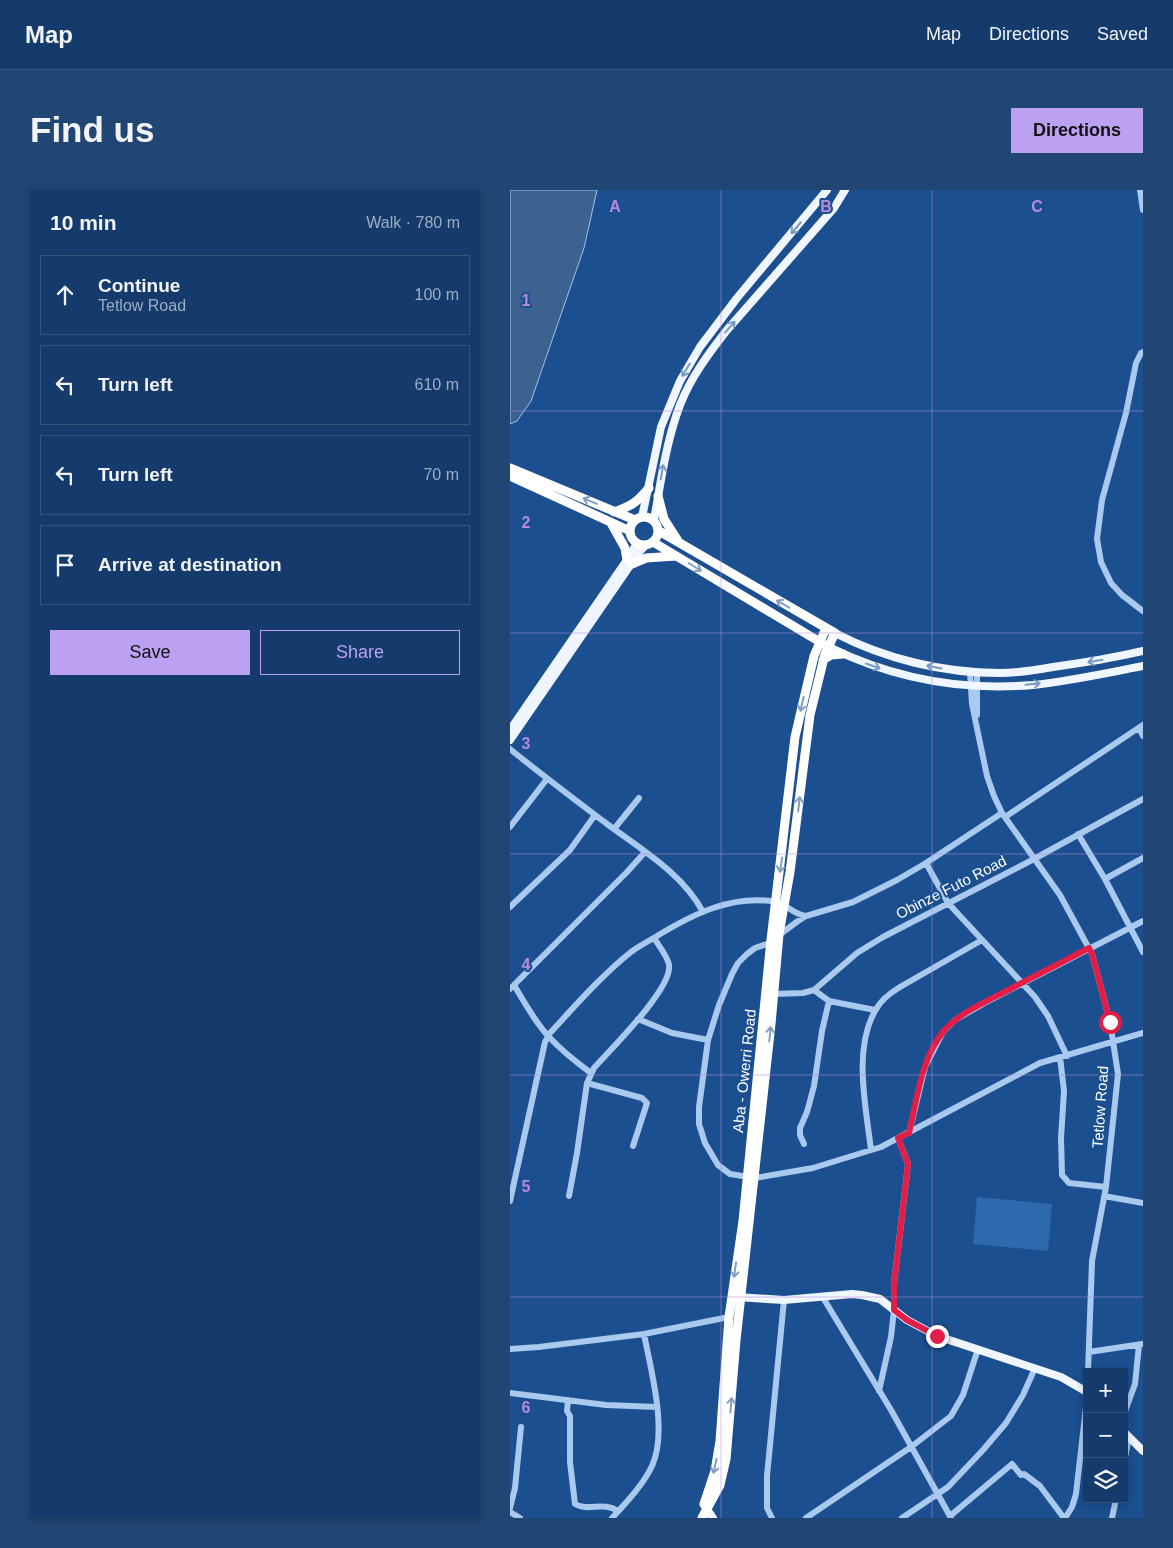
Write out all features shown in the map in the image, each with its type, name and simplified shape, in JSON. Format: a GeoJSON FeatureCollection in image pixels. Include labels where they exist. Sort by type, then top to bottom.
{"type":"FeatureCollection","features":[{"type":"Feature","properties":{"kind":"highway"},"geometry":{"type":"LineString","coordinates":[[513,473],[614,512],[654,520],[658,531],[656,539],[650,544]]}},
{"type":"Feature","properties":{"kind":"highway"},"geometry":{"type":"LineString","coordinates":[[513,473],[630,531],[635,542],[650,544],[677,556],[824,644]]}},
{"type":"Feature","properties":{"kind":"highway"},"geometry":{"type":"LineString","coordinates":[[614,512],[638,501],[649,488]]}},
{"type":"Feature","properties":{"kind":"highway"},"geometry":{"type":"LineString","coordinates":[[658,496],[664,519],[680,544]]}},
{"type":"Feature","properties":{"kind":"highway"},"geometry":{"type":"LineString","coordinates":[[630,531],[639,518]]}},
{"type":"Feature","properties":{"kind":"highway"},"geometry":{"type":"LineString","coordinates":[[609,521],[616,529],[629,562],[646,558],[677,556]]}},
{"type":"Feature","properties":{"kind":"highway"},"geometry":{"type":"LineString","coordinates":[[658,531],[835,633]]}},
{"type":"Feature","properties":{"kind":"highway"},"geometry":{"type":"LineString","coordinates":[[715,580],[722,569]]}},
{"type":"Feature","properties":{"kind":"highway","name":"Aba - Owerri Road"},"geometry":{"type":"LineString","coordinates":[[751,1177],[771,940],[790,872],[810,714],[823,660],[826,628]]}},
{"type":"Feature","properties":{"kind":"highway","name":"Aba - Owerri Road"},"geometry":{"type":"LineString","coordinates":[[702,1518],[715,1471],[724,1427],[736,1296],[774,994],[795,737],[814,656],[835,633]]}},
{"type":"Feature","properties":{"kind":"highway"},"geometry":{"type":"LineString","coordinates":[[807,635],[812,641],[814,656]]}},
{"type":"Feature","properties":{"kind":"highway"},"geometry":{"type":"LineString","coordinates":[[823,660],[831,655],[843,654]]}},
{"type":"Feature","properties":{"kind":"highway","name":"Aba - Owerri Road"},"geometry":{"type":"LineString","coordinates":[[724,1427],[729,1317],[736,1296]]}},
{"type":"Feature","properties":{"kind":"highway","name":"Aba - Owerri Road"},"geometry":{"type":"LineString","coordinates":[[697,1518],[705,1507]]}},
{"type":"Feature","properties":{"kind":"main road"},"geometry":{"type":"LineString","coordinates":[[639,518],[649,488],[661,427],[672,396],[689,365],[736,298],[827,190]]}},
{"type":"Feature","properties":{"kind":"main road"},"geometry":{"type":"LineString","coordinates":[[654,520],[662,472],[675,420],[681,403],[701,366],[727,330],[834,208],[846,190]]}},
{"type":"Feature","properties":{"kind":"main road"},"geometry":{"type":"LineString","coordinates":[[510,740],[629,562],[636,545],[635,542]]}},
{"type":"Feature","properties":{"kind":"main road"},"geometry":{"type":"LineString","coordinates":[[510,730],[629,562],[650,544]]}},
{"type":"Feature","properties":{"kind":"main road"},"geometry":{"type":"LineString","coordinates":[[835,633],[864,647],[893,657],[943,668],[974,672],[1000,673],[1040,669],[1108,659],[1143,651]]}},
{"type":"Feature","properties":{"kind":"main road"},"geometry":{"type":"LineString","coordinates":[[824,644],[865,663],[912,677],[974,686],[1034,684],[1143,666]]}},
{"type":"Feature","properties":{"kind":"main road"},"geometry":{"type":"LineString","coordinates":[[736,1296],[784,1300],[822,1296],[862,1295],[880,1299],[907,1320],[937,1336],[1061,1377],[1083,1390]]}},
{"type":"Feature","properties":{"kind":"main road"},"geometry":{"type":"LineString","coordinates":[[1128,1436],[1143,1451]]}},
{"type":"Feature","properties":{"kind":"main road"},"geometry":{"type":"LineString","coordinates":[[705,1507],[713,1518]]}},
{"type":"Feature","properties":{"kind":"street"},"geometry":{"type":"LineString","coordinates":[[1140,190],[1143,210]]}},
{"type":"Feature","properties":{"kind":"street"},"geometry":{"type":"LineString","coordinates":[[1143,352],[1136,363],[1126,413],[1102,500],[1097,539],[1101,562],[1111,583],[1122,595],[1143,611]]}},
{"type":"Feature","properties":{"kind":"street","name":"Tetlow Road"},"geometry":{"type":"LineString","coordinates":[[974,672],[977,726],[987,776],[1003,815],[1060,895],[1092,954],[1113,1041],[1118,1074],[1106,1187],[1092,1261],[1088,1368]]}},
{"type":"Feature","properties":{"kind":"street"},"geometry":{"type":"LineString","coordinates":[[1143,736],[1141,726],[1003,815],[897,880],[853,902],[806,916],[767,944],[755,948],[747,954],[732,974],[719,1005],[708,1040],[699,1107],[699,1124],[705,1143],[718,1166],[730,1174],[751,1177],[813,1168],[871,1150],[909,1133],[1040,1063],[1143,1033]]}},
{"type":"Feature","properties":{"kind":"street"},"geometry":{"type":"LineString","coordinates":[[510,749],[644,852],[688,889],[703,912]]}},
{"type":"Feature","properties":{"kind":"street"},"geometry":{"type":"LineString","coordinates":[[510,827],[547,779]]}},
{"type":"Feature","properties":{"kind":"street"},"geometry":{"type":"LineString","coordinates":[[614,829],[639,798]]}},
{"type":"Feature","properties":{"kind":"street","name":"Obinze Futo Road"},"geometry":{"type":"LineString","coordinates":[[814,990],[857,952],[1143,799]]}},
{"type":"Feature","properties":{"kind":"street"},"geometry":{"type":"LineString","coordinates":[[510,906],[570,850],[595,815]]}},
{"type":"Feature","properties":{"kind":"street"},"geometry":{"type":"LineString","coordinates":[[1078,834],[1106,879],[1143,952]]}},
{"type":"Feature","properties":{"kind":"street"},"geometry":{"type":"LineString","coordinates":[[591,1073],[568,1056],[548,1036],[512,987],[620,879],[644,852]]}},
{"type":"Feature","properties":{"kind":"street"},"geometry":{"type":"LineString","coordinates":[[1106,879],[1143,858]]}},
{"type":"Feature","properties":{"kind":"street"},"geometry":{"type":"LineString","coordinates":[[926,863],[948,903],[1023,983],[1048,1016],[1064,1056],[1061,1138],[1062,1175],[1069,1183],[1106,1187]]}},
{"type":"Feature","properties":{"kind":"street"},"geometry":{"type":"LineString","coordinates":[[510,1201],[541,1054],[548,1036],[599,982],[632,952],[675,925],[715,907],[740,901],[780,903],[791,911],[806,916]]}},
{"type":"Feature","properties":{"kind":"street"},"geometry":{"type":"LineString","coordinates":[[909,1133],[925,1066],[943,1032],[955,1020],[1143,921]]}},
{"type":"Feature","properties":{"kind":"street"},"geometry":{"type":"LineString","coordinates":[[569,1196],[587,1083],[591,1073],[650,1005],[668,977],[669,965],[654,938]]}},
{"type":"Feature","properties":{"kind":"street"},"geometry":{"type":"LineString","coordinates":[[871,1150],[866,1107],[863,1050],[866,1032],[875,1010],[890,994],[900,987],[982,940]]}},
{"type":"Feature","properties":{"kind":"street"},"geometry":{"type":"LineString","coordinates":[[774,994],[803,993],[814,990],[829,1001],[875,1010]]}},
{"type":"Feature","properties":{"kind":"street"},"geometry":{"type":"LineString","coordinates":[[804,1144],[800,1135],[800,1128],[807,1112],[814,1086],[822,1031],[829,1001]]}},
{"type":"Feature","properties":{"kind":"street"},"geometry":{"type":"LineString","coordinates":[[638,1019],[672,1033],[708,1040]]}},
{"type":"Feature","properties":{"kind":"street"},"geometry":{"type":"LineString","coordinates":[[587,1083],[642,1098],[647,1103],[634,1146]]}},
{"type":"Feature","properties":{"kind":"street"},"geometry":{"type":"LineString","coordinates":[[879,1391],[892,1337],[894,1284],[908,1164],[898,1138]]}},
{"type":"Feature","properties":{"kind":"street"},"geometry":{"type":"LineString","coordinates":[[1104,1196],[1143,1203]]}},
{"type":"Feature","properties":{"kind":"street"},"geometry":{"type":"LineString","coordinates":[[822,1296],[912,1447],[951,1517],[1012,1464],[1021,1476],[1024,1474],[1040,1486],[1065,1518],[1076,1494],[1085,1413]]}},
{"type":"Feature","properties":{"kind":"street"},"geometry":{"type":"LineString","coordinates":[[772,1518],[767,1508],[767,1476],[784,1300]]}},
{"type":"Feature","properties":{"kind":"street"},"geometry":{"type":"LineString","coordinates":[[510,1349],[644,1334],[729,1317]]}},
{"type":"Feature","properties":{"kind":"street"},"geometry":{"type":"LineString","coordinates":[[612,1518],[648,1474],[653,1465],[659,1438],[657,1407],[644,1334]]}},
{"type":"Feature","properties":{"kind":"street"},"geometry":{"type":"LineString","coordinates":[[1089,1352],[1141,1345],[1135,1384],[1124,1413]]}},
{"type":"Feature","properties":{"kind":"street"},"geometry":{"type":"LineString","coordinates":[[806,1518],[912,1447],[954,1412],[963,1395],[978,1349]]}},
{"type":"Feature","properties":{"kind":"street"},"geometry":{"type":"LineString","coordinates":[[902,1518],[948,1487],[983,1450],[1006,1423],[1023,1395],[1036,1368]]}},
{"type":"Feature","properties":{"kind":"street"},"geometry":{"type":"LineString","coordinates":[[510,1393],[606,1405],[657,1407]]}},
{"type":"Feature","properties":{"kind":"street"},"geometry":{"type":"LineString","coordinates":[[568,1400],[570,1462],[575,1504],[581,1507],[607,1506],[618,1511]]}},
{"type":"Feature","properties":{"kind":"street"},"geometry":{"type":"LineString","coordinates":[[520,1518],[511,1513],[521,1427]]}},
{"type":"Feature","properties":{"kind":"street"},"geometry":{"type":"LineString","coordinates":[[1112,1518],[1115,1503]]}},
{"type":"Feature","properties":{"kind":"shaded area"},"geometry":{"type":"Polygon","coordinates":[[[510,190],[597,190],[584,248],[531,401],[517,421],[510,424],[510,190]]]}},
{"type":"Feature","properties":{"kind":"shaded area"},"geometry":{"type":"Polygon","coordinates":[[[977,1197],[1052,1204],[1048,1251],[973,1244],[977,1197]]]}},
{"type":"Feature","properties":{"kind":"route"},"geometry":{"type":"LineString","coordinates":[[937,1336],[907,1320],[894,1310],[894,1284],[908,1164],[898,1138],[909,1133],[925,1066],[932,1051],[943,1032],[955,1020],[1089,948],[1110,1022]]}}]}
